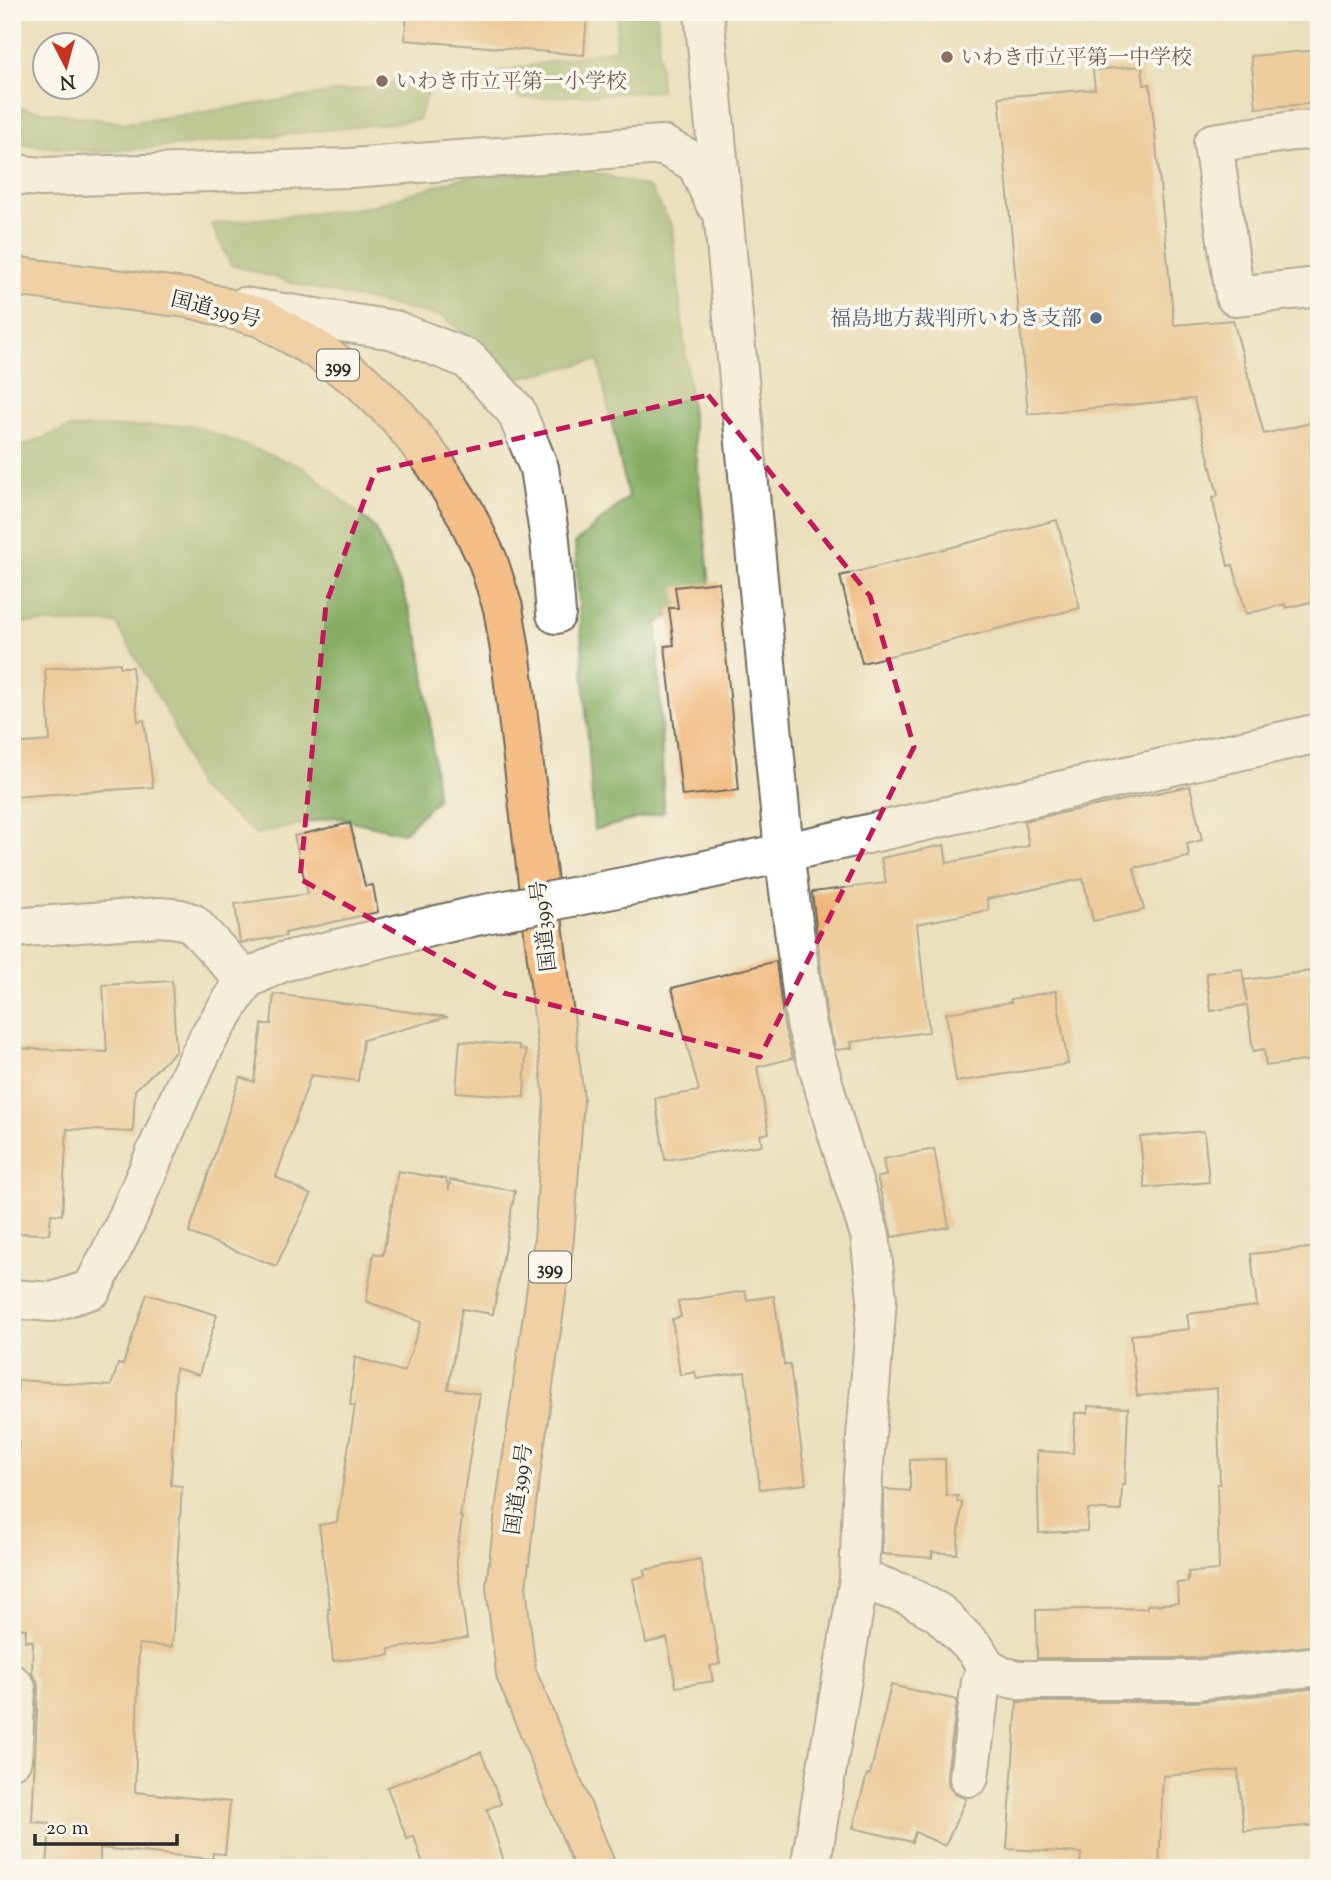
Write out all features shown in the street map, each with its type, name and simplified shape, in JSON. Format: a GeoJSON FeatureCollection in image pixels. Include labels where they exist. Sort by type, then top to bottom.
{"type":"FeatureCollection","features":[{"type":"Feature","properties":{"kind":"highway","name":"国道399号"},"geometry":{"type":"LineString","coordinates":[[12,276],[194,299],[264,318],[316,349],[361,381],[399,418],[435,464],[465,512],[488,561],[503,608],[510,650],[564,1099],[554,1239],[506,1587],[516,1673],[596,1868]]}},
{"type":"Feature","properties":{"kind":"street"},"geometry":{"type":"LineString","coordinates":[[704,12],[784,852],[806,1023],[870,1235],[877,1299],[863,1475],[859,1579],[810,1868]]}},
{"type":"Feature","properties":{"kind":"street"},"geometry":{"type":"LineString","coordinates":[[1319,130],[1293,131],[1213,144],[1235,296],[1319,287]]}},
{"type":"Feature","properties":{"kind":"street"},"geometry":{"type":"LineString","coordinates":[[12,174],[41,177],[350,168],[662,145],[696,163],[724,221]]}},
{"type":"Feature","properties":{"kind":"street"},"geometry":{"type":"LineString","coordinates":[[194,299],[394,331],[468,359],[516,411],[539,468],[550,540],[556,614]]}},
{"type":"Feature","properties":{"kind":"street"},"geometry":{"type":"LineString","coordinates":[[12,1299],[52,1302],[92,1289],[124,1226],[182,1092],[210,1035],[245,981],[282,962],[480,915],[684,875],[1319,733]]}},
{"type":"Feature","properties":{"kind":"street"},"geometry":{"type":"LineString","coordinates":[[12,928],[160,917],[180,919],[192,923],[245,981]]}},
{"type":"Feature","properties":{"kind":"street"},"geometry":{"type":"LineString","coordinates":[[859,1579],[907,1595],[939,1614],[976,1650],[987,1668],[1000,1676],[1018,1680],[1196,1680],[1319,1666]]}},
{"type":"Feature","properties":{"kind":"street"},"geometry":{"type":"LineString","coordinates":[[969,1777],[981,1682],[987,1668]]}},
{"type":"Feature","properties":{"kind":"street"},"geometry":{"type":"LineString","coordinates":[[12,1684],[16,1688],[12,1759]]}},
{"type":"Feature","properties":{"kind":"highlighted area"},"geometry":{"type":"Polygon","coordinates":[[[708,395],[870,596],[914,747],[760,1057],[504,993],[300,879],[326,604],[375,471],[708,395]]]}},
{"type":"Feature","properties":{"kind":"green space"},"geometry":{"type":"Polygon","coordinates":[[[618,12],[657,12],[661,91],[519,99],[502,71],[615,49],[618,12]]]}},
{"type":"Feature","properties":{"kind":"green space"},"geometry":{"type":"Polygon","coordinates":[[[432,78],[418,120],[99,152],[12,143],[12,107],[127,123],[432,78]]]}},
{"type":"Feature","properties":{"kind":"green space"},"geometry":{"type":"Polygon","coordinates":[[[587,170],[650,188],[672,226],[711,595],[657,623],[664,812],[594,830],[575,543],[628,497],[598,360],[519,378],[443,317],[304,286],[231,265],[211,224],[367,207],[464,177],[587,170]]]}},
{"type":"Feature","properties":{"kind":"green space"},"geometry":{"type":"Polygon","coordinates":[[[191,425],[305,468],[374,527],[402,589],[420,642],[430,720],[437,799],[403,833],[334,817],[256,834],[198,788],[170,718],[116,623],[12,623],[12,450],[68,428],[191,425]]]}},
{"type":"Feature","properties":{"kind":"building"},"geometry":{"type":"Polygon","coordinates":[[[407,12],[587,12],[584,55],[405,40],[407,12]]]}},
{"type":"Feature","properties":{"kind":"building"},"geometry":{"type":"Polygon","coordinates":[[[1319,50],[1319,103],[1256,108],[1251,56],[1319,50]]]}},
{"type":"Feature","properties":{"kind":"building","name":"福島地方裁判所いわき支部"},"geometry":{"type":"Polygon","coordinates":[[[1142,66],[1144,85],[1150,84],[1174,325],[1233,320],[1264,434],[1319,421],[1319,600],[1286,608],[1285,604],[1246,614],[1233,565],[1228,566],[1212,498],[1218,496],[1194,399],[1028,414],[999,97],[1095,89],[1093,70],[1142,66]]]}},
{"type":"Feature","properties":{"kind":"building"},"geometry":{"type":"Polygon","coordinates":[[[1057,520],[1080,608],[862,663],[840,576],[1057,520]]]}},
{"type":"Feature","properties":{"kind":"building"},"geometry":{"type":"Polygon","coordinates":[[[719,582],[739,790],[682,796],[665,646],[674,645],[669,608],[678,608],[675,587],[719,582]]]}},
{"type":"Feature","properties":{"kind":"building"},"geometry":{"type":"Polygon","coordinates":[[[120,663],[120,667],[132,667],[138,721],[144,720],[153,787],[12,797],[12,744],[50,741],[45,669],[120,663]]]}},
{"type":"Feature","properties":{"kind":"building"},"geometry":{"type":"Polygon","coordinates":[[[1190,786],[1202,840],[1187,844],[1189,857],[1134,868],[1144,910],[1093,921],[1083,879],[987,899],[989,910],[917,924],[929,1032],[851,1042],[852,1048],[836,1050],[827,1019],[812,892],[886,883],[881,858],[944,845],[947,863],[1029,846],[1024,821],[1190,786]]]}},
{"type":"Feature","properties":{"kind":"building"},"geometry":{"type":"Polygon","coordinates":[[[350,823],[365,886],[373,885],[378,912],[285,933],[286,936],[240,943],[235,904],[308,894],[294,836],[350,823]]]}},
{"type":"Feature","properties":{"kind":"building"},"geometry":{"type":"Polygon","coordinates":[[[776,961],[784,1026],[793,1058],[757,1067],[769,1133],[760,1135],[762,1145],[665,1160],[655,1098],[699,1091],[672,988],[776,961]]]}},
{"type":"Feature","properties":{"kind":"building"},"geometry":{"type":"Polygon","coordinates":[[[1242,969],[1247,1002],[1244,980],[1319,970],[1319,1059],[1266,1066],[1264,1049],[1253,1051],[1247,1005],[1211,1011],[1206,973],[1242,969]]]}},
{"type":"Feature","properties":{"kind":"building"},"geometry":{"type":"Polygon","coordinates":[[[172,981],[176,1051],[135,1090],[133,1132],[67,1129],[62,1215],[51,1214],[49,1234],[12,1233],[12,1048],[107,1052],[103,985],[172,981]]]}},
{"type":"Feature","properties":{"kind":"building"},"geometry":{"type":"Polygon","coordinates":[[[1056,991],[1068,1064],[956,1082],[946,1013],[1056,991]]]}},
{"type":"Feature","properties":{"kind":"building"},"geometry":{"type":"Polygon","coordinates":[[[274,994],[448,1017],[363,1040],[358,1081],[311,1075],[276,1177],[311,1195],[276,1266],[189,1233],[240,1077],[254,1082],[262,1024],[271,1024],[274,994]]]}},
{"type":"Feature","properties":{"kind":"building"},"geometry":{"type":"Polygon","coordinates":[[[460,1041],[519,1045],[519,1049],[526,1050],[524,1097],[456,1092],[460,1041]]]}},
{"type":"Feature","properties":{"kind":"building"},"geometry":{"type":"Polygon","coordinates":[[[1204,1131],[1209,1182],[1145,1188],[1140,1137],[1204,1131]]]}},
{"type":"Feature","properties":{"kind":"building"},"geometry":{"type":"Polygon","coordinates":[[[934,1149],[949,1227],[892,1237],[877,1177],[886,1176],[883,1159],[934,1149]]]}},
{"type":"Feature","properties":{"kind":"building"},"geometry":{"type":"Polygon","coordinates":[[[398,1171],[446,1179],[449,1190],[450,1180],[515,1191],[493,1314],[462,1309],[448,1389],[480,1394],[456,1559],[467,1638],[389,1649],[390,1655],[333,1661],[330,1609],[319,1525],[337,1522],[355,1405],[350,1405],[355,1357],[404,1372],[421,1322],[366,1301],[374,1253],[383,1255],[398,1171]]]}},
{"type":"Feature","properties":{"kind":"building"},"geometry":{"type":"Polygon","coordinates":[[[1319,1247],[1319,1645],[1195,1658],[1037,1658],[1036,1610],[1147,1608],[1147,1605],[1178,1603],[1177,1583],[1188,1582],[1188,1572],[1219,1570],[1217,1388],[1137,1396],[1131,1335],[1189,1329],[1187,1314],[1257,1306],[1251,1254],[1319,1247]]]}},
{"type":"Feature","properties":{"kind":"building"},"geometry":{"type":"Polygon","coordinates":[[[745,1291],[747,1300],[774,1296],[784,1365],[790,1365],[806,1484],[760,1489],[745,1372],[697,1379],[695,1372],[680,1375],[672,1319],[681,1317],[678,1302],[745,1291]]]}},
{"type":"Feature","properties":{"kind":"building"},"geometry":{"type":"Polygon","coordinates":[[[147,1294],[217,1315],[199,1375],[175,1368],[171,1485],[182,1486],[172,1647],[139,1644],[135,1792],[230,1802],[225,1854],[213,1853],[212,1859],[100,1848],[100,1868],[47,1868],[50,1823],[32,1822],[38,1689],[32,1673],[33,1641],[25,1641],[26,1629],[12,1628],[12,1520],[19,1437],[14,1437],[18,1380],[111,1386],[118,1364],[123,1365],[147,1294]]]}},
{"type":"Feature","properties":{"kind":"building"},"geometry":{"type":"Polygon","coordinates":[[[1088,1406],[1128,1408],[1125,1485],[1122,1485],[1121,1511],[1088,1509],[1087,1531],[1039,1533],[1037,1451],[1073,1453],[1075,1413],[1088,1413],[1088,1406]]]}},
{"type":"Feature","properties":{"kind":"building"},"geometry":{"type":"Polygon","coordinates":[[[945,1459],[946,1495],[958,1496],[957,1502],[962,1502],[957,1554],[932,1552],[932,1558],[882,1554],[884,1489],[910,1491],[910,1460],[945,1459]]]}},
{"type":"Feature","properties":{"kind":"building"},"geometry":{"type":"Polygon","coordinates":[[[700,1559],[720,1664],[710,1666],[713,1681],[676,1687],[667,1638],[646,1643],[633,1579],[645,1576],[644,1570],[700,1559]]]}},
{"type":"Feature","properties":{"kind":"building"},"geometry":{"type":"Polygon","coordinates":[[[891,1685],[957,1700],[947,1775],[949,1786],[955,1794],[966,1799],[945,1846],[915,1832],[912,1842],[853,1828],[867,1774],[870,1775],[891,1685]]]}},
{"type":"Feature","properties":{"kind":"building"},"geometry":{"type":"Polygon","coordinates":[[[1319,1688],[1319,1825],[1244,1831],[1238,1770],[1163,1776],[1159,1868],[1080,1868],[1081,1853],[1007,1849],[1017,1702],[1196,1702],[1319,1688]]]}},
{"type":"Feature","properties":{"kind":"building"},"geometry":{"type":"Polygon","coordinates":[[[481,1752],[501,1804],[487,1809],[506,1868],[424,1868],[414,1836],[407,1839],[387,1787],[481,1752]]]}},
{"type":"Feature","properties":{"kind":"place","name":"いわき市立平第一中学校"},"geometry":{"type":"Point","coordinates":[947,57]}},
{"type":"Feature","properties":{"kind":"place","name":"いわき市立平第一小学校"},"geometry":{"type":"Point","coordinates":[382,81]}},
{"type":"Feature","properties":{"kind":"place","name":"福島地方裁判所いわき支部"},"geometry":{"type":"Point","coordinates":[1096,318]}}]}
